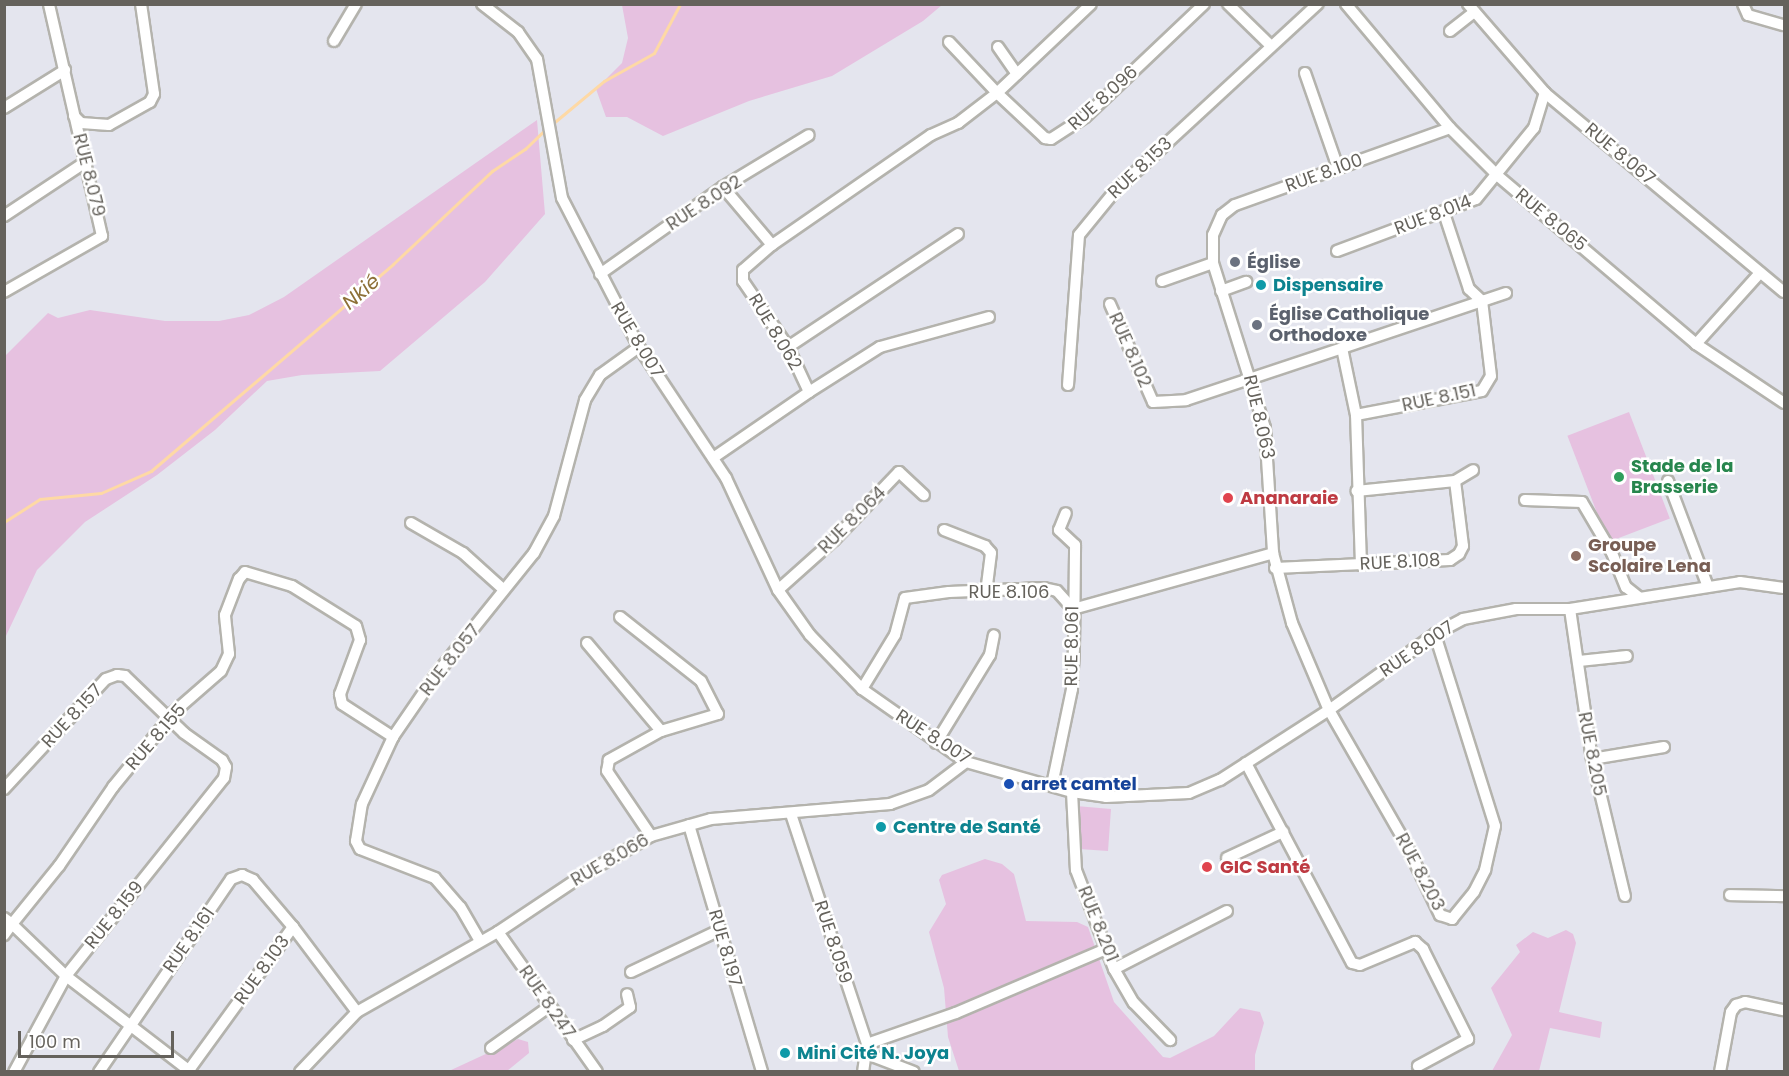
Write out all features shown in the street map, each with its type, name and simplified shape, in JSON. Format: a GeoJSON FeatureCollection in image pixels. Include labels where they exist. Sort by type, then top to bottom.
{"type":"FeatureCollection","features":[{"type":"Feature","properties":{"kind":"street","name":"RUE 8.079"},"geometry":{"type":"LineString","coordinates":[[4,292],[102,236],[49,4]]}},
{"type":"Feature","properties":{"kind":"street"},"geometry":{"type":"LineString","coordinates":[[74,116],[91,126],[109,125],[150,102],[154,94],[141,4]]}},
{"type":"Feature","properties":{"kind":"street"},"geometry":{"type":"LineString","coordinates":[[334,41],[356,4]]}},
{"type":"Feature","properties":{"kind":"street","name":"RUE 8.007"},"geometry":{"type":"LineString","coordinates":[[482,4],[518,33],[537,59],[562,198],[639,347],[713,458],[778,590],[810,635],[862,689],[966,762],[1072,792],[1140,798],[1189,793],[1246,763],[1329,710],[1435,634],[1486,612],[1570,609],[1740,582],[1785,588]]}},
{"type":"Feature","properties":{"kind":"street","name":"RUE 8.062"},"geometry":{"type":"LineString","coordinates":[[713,458],[809,392],[788,347],[743,280],[743,270],[772,245],[997,93],[1091,4]]}},
{"type":"Feature","properties":{"kind":"street","name":"RUE 8.096"},"geometry":{"type":"LineString","coordinates":[[949,42],[997,93],[1045,138],[1058,137],[1204,4]]}},
{"type":"Feature","properties":{"kind":"street"},"geometry":{"type":"LineString","coordinates":[[1228,4],[1271,46]]}},
{"type":"Feature","properties":{"kind":"street","name":"RUE 8.153"},"geometry":{"type":"LineString","coordinates":[[1068,385],[1079,235],[1115,191],[1318,4]]}},
{"type":"Feature","properties":{"kind":"street","name":"RUE 8.065"},"geometry":{"type":"LineString","coordinates":[[1346,4],[1450,128],[1498,176],[1696,344],[1785,403]]}},
{"type":"Feature","properties":{"kind":"street"},"geometry":{"type":"LineString","coordinates":[[1743,4],[1748,15],[1785,25]]}},
{"type":"Feature","properties":{"kind":"street"},"geometry":{"type":"LineString","coordinates":[[1450,31],[1471,8]]}},
{"type":"Feature","properties":{"kind":"street","name":"RUE 8.067"},"geometry":{"type":"LineString","coordinates":[[1471,8],[1545,93],[1785,292]]}},
{"type":"Feature","properties":{"kind":"street"},"geometry":{"type":"LineString","coordinates":[[998,47],[1017,74]]}},
{"type":"Feature","properties":{"kind":"street"},"geometry":{"type":"LineString","coordinates":[[4,108],[65,70]]}},
{"type":"Feature","properties":{"kind":"street"},"geometry":{"type":"LineString","coordinates":[[1305,73],[1338,168]]}},
{"type":"Feature","properties":{"kind":"street","name":"RUE 8.014"},"geometry":{"type":"LineString","coordinates":[[1338,251],[1444,213],[1476,199],[1498,176],[1534,128],[1545,93]]}},
{"type":"Feature","properties":{"kind":"street","name":"RUE 8.100"},"geometry":{"type":"LineString","coordinates":[[1213,235],[1222,214],[1235,205],[1450,128]]}},
{"type":"Feature","properties":{"kind":"street","name":"RUE 8.092"},"geometry":{"type":"LineString","coordinates":[[600,274],[723,187],[809,135]]}},
{"type":"Feature","properties":{"kind":"street"},"geometry":{"type":"LineString","coordinates":[[4,216],[84,163]]}},
{"type":"Feature","properties":{"kind":"street"},"geometry":{"type":"LineString","coordinates":[[723,187],[772,245]]}},
{"type":"Feature","properties":{"kind":"street","name":"RUE 8.151"},"geometry":{"type":"LineString","coordinates":[[1356,415],[1482,391],[1491,376],[1482,301],[1469,289],[1444,213]]}},
{"type":"Feature","properties":{"kind":"street"},"geometry":{"type":"LineString","coordinates":[[788,347],[958,234]]}},
{"type":"Feature","properties":{"kind":"street","name":"RUE 8.063"},"geometry":{"type":"LineString","coordinates":[[1213,235],[1213,263],[1251,379],[1270,458],[1275,568],[1292,623],[1329,710]]}},
{"type":"Feature","properties":{"kind":"street"},"geometry":{"type":"LineString","coordinates":[[1162,281],[1213,263]]}},
{"type":"Feature","properties":{"kind":"street"},"geometry":{"type":"LineString","coordinates":[[1696,344],[1760,273]]}},
{"type":"Feature","properties":{"kind":"street"},"geometry":{"type":"LineString","coordinates":[[1221,291],[1246,282]]}},
{"type":"Feature","properties":{"kind":"street"},"geometry":{"type":"LineString","coordinates":[[1251,379],[1506,293]]}},
{"type":"Feature","properties":{"kind":"street","name":"RUE 8.102"},"geometry":{"type":"LineString","coordinates":[[1110,304],[1153,402],[1185,400],[1251,379]]}},
{"type":"Feature","properties":{"kind":"street"},"geometry":{"type":"LineString","coordinates":[[809,392],[880,347],[989,317]]}},
{"type":"Feature","properties":{"kind":"street","name":"RUE 8.057"},"geometry":{"type":"LineString","coordinates":[[480,941],[435,878],[419,869],[366,854],[356,841],[362,804],[393,737],[503,589],[534,553],[554,516],[585,400],[600,375],[639,347]]}},
{"type":"Feature","properties":{"kind":"street"},"geometry":{"type":"LineString","coordinates":[[1341,348],[1356,415],[1361,565]]}},
{"type":"Feature","properties":{"kind":"street"},"geometry":{"type":"LineString","coordinates":[[1357,491],[1455,481],[1473,470]]}},
{"type":"Feature","properties":{"kind":"street","name":"RUE 8.064"},"geometry":{"type":"LineString","coordinates":[[778,590],[834,540],[899,471],[924,495]]}},
{"type":"Feature","properties":{"kind":"street","name":"RUE 8.108"},"geometry":{"type":"LineString","coordinates":[[1275,568],[1450,560],[1459,554],[1463,546],[1455,481]]}},
{"type":"Feature","properties":{"kind":"street"},"geometry":{"type":"LineString","coordinates":[[1668,482],[1708,586]]}},
{"type":"Feature","properties":{"kind":"street"},"geometry":{"type":"LineString","coordinates":[[1526,500],[1582,502],[1612,553],[1626,587],[1639,597]]}},
{"type":"Feature","properties":{"kind":"street","name":"RUE 8.061"},"geometry":{"type":"LineString","coordinates":[[1052,785],[1072,689],[1075,545],[1059,530],[1066,513]]}},
{"type":"Feature","properties":{"kind":"street"},"geometry":{"type":"LineString","coordinates":[[411,523],[463,553],[503,589]]}},
{"type":"Feature","properties":{"kind":"street"},"geometry":{"type":"LineString","coordinates":[[945,530],[985,546],[991,553],[986,592]]}},
{"type":"Feature","properties":{"kind":"street","name":"RUE 8.106"},"geometry":{"type":"LineString","coordinates":[[862,689],[895,636],[905,598],[949,592],[1044,588],[1057,591],[1073,609],[1273,553]]}},
{"type":"Feature","properties":{"kind":"street","name":"RUE 8.155"},"geometry":{"type":"LineString","coordinates":[[4,935],[8,921],[59,866],[113,787],[164,725],[172,722],[174,712],[220,671],[229,654],[225,615],[239,579],[245,572],[292,586],[356,626],[360,640],[340,694],[342,704],[393,737]]}},
{"type":"Feature","properties":{"kind":"street","name":"RUE 8.205"},"geometry":{"type":"LineString","coordinates":[[1570,609],[1592,759],[1625,896]]}},
{"type":"Feature","properties":{"kind":"street"},"geometry":{"type":"LineString","coordinates":[[620,617],[701,681],[716,708],[714,717],[661,731],[609,760],[606,765],[651,836]]}},
{"type":"Feature","properties":{"kind":"street","name":"RUE 8.203"},"geometry":{"type":"LineString","coordinates":[[1329,710],[1406,844],[1440,915],[1445,919],[1458,915],[1485,870],[1495,826],[1435,634]]}},
{"type":"Feature","properties":{"kind":"street"},"geometry":{"type":"LineString","coordinates":[[936,742],[990,655],[994,635]]}},
{"type":"Feature","properties":{"kind":"street"},"geometry":{"type":"LineString","coordinates":[[587,643],[661,731]]}},
{"type":"Feature","properties":{"kind":"street"},"geometry":{"type":"LineString","coordinates":[[1579,662],[1627,656]]}},
{"type":"Feature","properties":{"kind":"street","name":"RUE 8.157"},"geometry":{"type":"LineString","coordinates":[[4,789],[106,679],[125,676],[172,722]]}},
{"type":"Feature","properties":{"kind":"street","name":"RUE 8.159"},"geometry":{"type":"LineString","coordinates":[[14,1071],[66,976],[224,778],[226,767],[222,760],[172,722]]}},
{"type":"Feature","properties":{"kind":"street"},"geometry":{"type":"LineString","coordinates":[[1592,759],[1664,747]]}},
{"type":"Feature","properties":{"kind":"street","name":"RUE 8.066"},"geometry":{"type":"LineString","coordinates":[[300,1071],[357,1012],[498,932],[586,873],[651,836],[689,825],[880,806],[910,799],[966,762]]}},
{"type":"Feature","properties":{"kind":"street"},"geometry":{"type":"LineString","coordinates":[[1246,763],[1356,966],[1415,942],[1423,949],[1468,1039],[1418,1066]]}},
{"type":"Feature","properties":{"kind":"street","name":"RUE 8.201"},"geometry":{"type":"LineString","coordinates":[[1072,792],[1076,870],[1104,950],[1114,969],[1227,911]]}},
{"type":"Feature","properties":{"kind":"street","name":"RUE 8.059"},"geometry":{"type":"LineString","coordinates":[[791,814],[867,1049]]}},
{"type":"Feature","properties":{"kind":"street","name":"RUE 8.197"},"geometry":{"type":"LineString","coordinates":[[689,825],[762,1071]]}},
{"type":"Feature","properties":{"kind":"street"},"geometry":{"type":"LineString","coordinates":[[1227,858],[1283,832]]}},
{"type":"Feature","properties":{"kind":"street","name":"RUE 8.161"},"geometry":{"type":"LineString","coordinates":[[99,1071],[231,879],[242,875],[253,880],[293,927]]}},
{"type":"Feature","properties":{"kind":"street"},"geometry":{"type":"LineString","coordinates":[[1730,894],[1785,896]]}},
{"type":"Feature","properties":{"kind":"street"},"geometry":{"type":"LineString","coordinates":[[8,921],[66,976],[190,1071]]}},
{"type":"Feature","properties":{"kind":"street","name":"RUE 8.103"},"geometry":{"type":"LineString","coordinates":[[190,1071],[293,927],[357,1012]]}},
{"type":"Feature","properties":{"kind":"street"},"geometry":{"type":"LineString","coordinates":[[631,972],[720,930]]}},
{"type":"Feature","properties":{"kind":"street","name":"RUE 8.247"},"geometry":{"type":"LineString","coordinates":[[498,932],[597,1071]]}},
{"type":"Feature","properties":{"kind":"street"},"geometry":{"type":"LineString","coordinates":[[867,1049],[1104,950]]}},
{"type":"Feature","properties":{"kind":"street"},"geometry":{"type":"LineString","coordinates":[[1114,969],[1134,1003],[1170,1040]]}},
{"type":"Feature","properties":{"kind":"street"},"geometry":{"type":"LineString","coordinates":[[573,1040],[603,1026],[630,1007],[627,994]]}},
{"type":"Feature","properties":{"kind":"street"},"geometry":{"type":"LineString","coordinates":[[1720,1071],[1731,1012],[1736,1005],[1745,1002],[1785,1010]]}},
{"type":"Feature","properties":{"kind":"street"},"geometry":{"type":"LineString","coordinates":[[490,1048],[550,1006]]}},
{"type":"Feature","properties":{"kind":"street"},"geometry":{"type":"LineString","coordinates":[[862,1071],[867,1049]]}},
{"type":"Feature","properties":{"kind":"street"},"geometry":{"type":"LineString","coordinates":[[867,1049],[914,1071]]}},
{"type":"Feature","properties":{"kind":"shaded area"},"geometry":{"type":"Polygon","coordinates":[[[622,4],[942,5],[923,21],[832,76],[749,101],[663,136],[627,117],[606,117],[596,89],[622,63],[628,38],[622,4]]]}},
{"type":"Feature","properties":{"kind":"shaded area"},"geometry":{"type":"Polygon","coordinates":[[[537,120],[545,214],[485,282],[380,371],[302,375],[267,381],[215,430],[157,475],[85,522],[37,570],[5,638],[5,356],[48,313],[58,318],[90,310],[165,321],[219,321],[249,315],[284,297],[537,120]]]}},
{"type":"Feature","properties":{"kind":"shaded area","name":"Stade de la Brasserie"},"geometry":{"type":"Polygon","coordinates":[[[1629,412],[1670,518],[1608,542],[1567,436],[1629,412]]]}},
{"type":"Feature","properties":{"kind":"shaded area"},"geometry":{"type":"Polygon","coordinates":[[[1076,806],[1111,809],[1108,851],[1079,849],[1076,806]]]}},
{"type":"Feature","properties":{"kind":"shaded area"},"geometry":{"type":"Polygon","coordinates":[[[985,859],[1002,864],[1014,874],[1026,921],[1077,922],[1088,927],[1114,1002],[1163,1057],[1170,1058],[1214,1036],[1240,1008],[1260,1012],[1264,1023],[1255,1055],[1255,1071],[959,1071],[948,1037],[944,988],[929,932],[946,904],[939,880],[942,875],[985,859]]]}},
{"type":"Feature","properties":{"kind":"shaded area"},"geometry":{"type":"Polygon","coordinates":[[[1566,930],[1573,934],[1576,943],[1559,1012],[1602,1022],[1600,1038],[1550,1028],[1539,1071],[1492,1071],[1512,1035],[1491,988],[1520,952],[1516,945],[1533,932],[1548,938],[1566,930]]]}},
{"type":"Feature","properties":{"kind":"shaded area"},"geometry":{"type":"Polygon","coordinates":[[[518,1039],[528,1042],[529,1053],[507,1071],[449,1071],[518,1039]]]}},
{"type":"Feature","properties":{"kind":"waterway","name":"Nkié"},"geometry":{"type":"LineString","coordinates":[[551,125],[604,81],[654,53],[680,4]]}},
{"type":"Feature","properties":{"kind":"waterway","name":"Nkié"},"geometry":{"type":"LineString","coordinates":[[4,522],[40,499],[101,493],[151,471],[393,264],[492,171],[525,149],[546,129]]}},
{"type":"Feature","properties":{"kind":"place","name":"Église"},"geometry":{"type":"Point","coordinates":[1235,262]}},
{"type":"Feature","properties":{"kind":"place","name":"Dispensaire"},"geometry":{"type":"Point","coordinates":[1261,285]}},
{"type":"Feature","properties":{"kind":"place","name":"Église Catholique Orthodoxe"},"geometry":{"type":"Point","coordinates":[1257,325]}},
{"type":"Feature","properties":{"kind":"place","name":"Stade de la Brasserie"},"geometry":{"type":"Point","coordinates":[1619,477]}},
{"type":"Feature","properties":{"kind":"place","name":"Ananaraie"},"geometry":{"type":"Point","coordinates":[1228,498]}},
{"type":"Feature","properties":{"kind":"place","name":"Groupe Scolaire Lena"},"geometry":{"type":"Point","coordinates":[1576,556]}},
{"type":"Feature","properties":{"kind":"place","name":"arret camtel"},"geometry":{"type":"Point","coordinates":[1009,784]}},
{"type":"Feature","properties":{"kind":"place","name":"Centre de Santé"},"geometry":{"type":"Point","coordinates":[881,827]}},
{"type":"Feature","properties":{"kind":"place","name":"GIC Santé"},"geometry":{"type":"Point","coordinates":[1207,867]}},
{"type":"Feature","properties":{"kind":"place","name":"Mini Cité N. Joya"},"geometry":{"type":"Point","coordinates":[785,1053]}}]}
